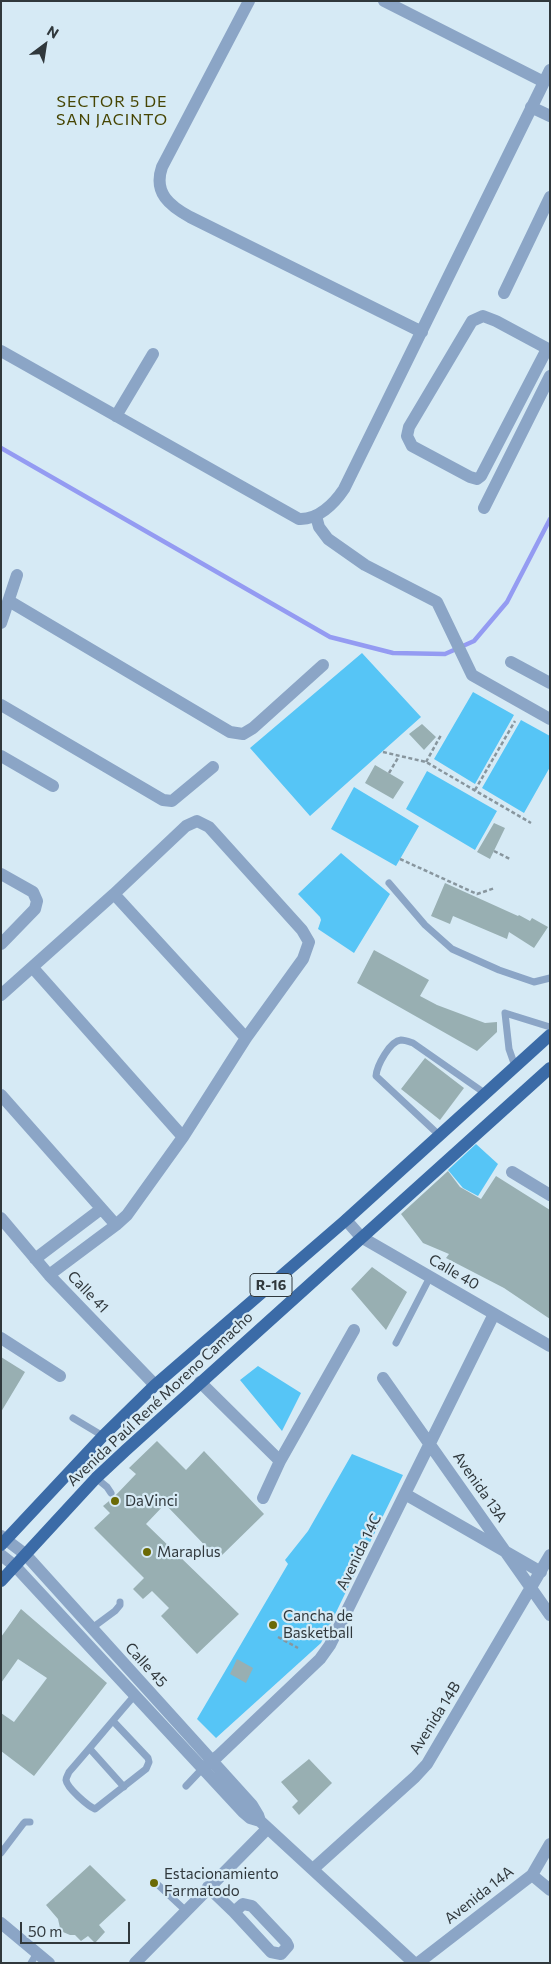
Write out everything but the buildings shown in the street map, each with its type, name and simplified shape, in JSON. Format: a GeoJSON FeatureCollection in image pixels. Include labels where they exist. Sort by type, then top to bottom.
{"type":"FeatureCollection","features":[{"type":"Feature","properties":{"kind":"main road","name":"Avenida Paúl René Moreno Camacho"},"geometry":{"type":"LineString","coordinates":[[3,1540],[155,1385],[346,1220],[550,1034]]}},
{"type":"Feature","properties":{"kind":"main road","name":"Avenida Paúl René Moreno Camacho"},"geometry":{"type":"LineString","coordinates":[[1,1582],[96,1478],[200,1382],[550,1068]]}},
{"type":"Feature","properties":{"kind":"street"},"geometry":{"type":"LineString","coordinates":[[249,1],[162,167],[160,175],[161,188],[165,198],[169,204],[183,213],[422,332]]}},
{"type":"Feature","properties":{"kind":"street"},"geometry":{"type":"LineString","coordinates":[[384,1],[544,82]]}},
{"type":"Feature","properties":{"kind":"street"},"geometry":{"type":"LineString","coordinates":[[1,351],[299,519],[316,516],[335,501],[344,489],[550,70]]}},
{"type":"Feature","properties":{"kind":"street"},"geometry":{"type":"LineString","coordinates":[[532,107],[550,116]]}},
{"type":"Feature","properties":{"kind":"street"},"geometry":{"type":"LineString","coordinates":[[504,293],[550,197]]}},
{"type":"Feature","properties":{"kind":"street"},"geometry":{"type":"LineString","coordinates":[[483,316],[496,321],[548,350],[481,476],[476,479],[470,477],[412,446],[407,436],[410,428],[472,321],[483,316]]}},
{"type":"Feature","properties":{"kind":"street"},"geometry":{"type":"LineString","coordinates":[[116,416],[153,354]]}},
{"type":"Feature","properties":{"kind":"street"},"geometry":{"type":"LineString","coordinates":[[484,508],[550,376]]}},
{"type":"Feature","properties":{"kind":"street"},"geometry":{"type":"LineString","coordinates":[[316,516],[319,527],[328,539],[366,565],[437,602],[472,676],[550,719]]}},
{"type":"Feature","properties":{"kind":"street"},"geometry":{"type":"LineString","coordinates":[[1,623],[17,575]]}},
{"type":"Feature","properties":{"kind":"street"},"geometry":{"type":"LineString","coordinates":[[9,601],[230,732],[243,734],[253,728],[322,664]]}},
{"type":"Feature","properties":{"kind":"street"},"geometry":{"type":"LineString","coordinates":[[511,662],[550,683]]}},
{"type":"Feature","properties":{"kind":"street"},"geometry":{"type":"LineString","coordinates":[[1,705],[163,800],[172,801],[213,767]]}},
{"type":"Feature","properties":{"kind":"street"},"geometry":{"type":"LineString","coordinates":[[1,756],[53,786]]}},
{"type":"Feature","properties":{"kind":"street"},"geometry":{"type":"LineString","coordinates":[[1,995],[33,968],[186,826],[197,821],[209,827],[302,930],[309,942],[303,959],[246,1038],[183,1138],[127,1215],[116,1226],[49,1275]]}},
{"type":"Feature","properties":{"kind":"street"},"geometry":{"type":"LineString","coordinates":[[1,874],[33,892],[37,901],[35,908],[1,944]]}},
{"type":"Feature","properties":{"kind":"street"},"geometry":{"type":"LineString","coordinates":[[114,894],[246,1038]]}},
{"type":"Feature","properties":{"kind":"street"},"geometry":{"type":"LineString","coordinates":[[33,968],[183,1138]]}},
{"type":"Feature","properties":{"kind":"street"},"geometry":{"type":"LineString","coordinates":[[1,1096],[116,1226]]}},
{"type":"Feature","properties":{"kind":"street"},"geometry":{"type":"LineString","coordinates":[[512,1172],[550,1195]]}},
{"type":"Feature","properties":{"kind":"street"},"geometry":{"type":"LineString","coordinates":[[35,1259],[101,1209]]}},
{"type":"Feature","properties":{"kind":"street","name":"Calle 41"},"geometry":{"type":"LineString","coordinates":[[1,1218],[49,1275],[155,1385]]}},
{"type":"Feature","properties":{"kind":"street","name":"Calle 40"},"geometry":{"type":"LineString","coordinates":[[346,1220],[361,1237],[550,1346]]}},
{"type":"Feature","properties":{"kind":"street","name":"Avenida 14C"},"geometry":{"type":"LineString","coordinates":[[207,1765],[320,1659],[330,1645],[494,1314]]}},
{"type":"Feature","properties":{"kind":"street"},"geometry":{"type":"LineString","coordinates":[[263,1498],[280,1461],[354,1330]]}},
{"type":"Feature","properties":{"kind":"street"},"geometry":{"type":"LineString","coordinates":[[1,1338],[60,1376]]}},
{"type":"Feature","properties":{"kind":"street","name":"Avenida 13A"},"geometry":{"type":"LineString","coordinates":[[383,1378],[550,1616]]}},
{"type":"Feature","properties":{"kind":"street"},"geometry":{"type":"LineString","coordinates":[[200,1382],[280,1461]]}},
{"type":"Feature","properties":{"kind":"street"},"geometry":{"type":"LineString","coordinates":[[405,1494],[541,1572]]}},
{"type":"Feature","properties":{"kind":"street","name":"Calle 45"},"geometry":{"type":"LineString","coordinates":[[3,1540],[26,1554],[92,1628],[207,1765]]}},
{"type":"Feature","properties":{"kind":"street","name":"Calle 45"},"geometry":{"type":"LineString","coordinates":[[1,1555],[15,1566],[135,1695],[207,1765],[252,1805],[263,1825],[414,1963]]}},
{"type":"Feature","properties":{"kind":"street","name":"Avenida 14B"},"geometry":{"type":"LineString","coordinates":[[313,1869],[427,1764],[550,1555]]}},
{"type":"Feature","properties":{"kind":"street"},"geometry":{"type":"LineString","coordinates":[[135,1963],[208,1887],[263,1825]]}},
{"type":"Feature","properties":{"kind":"street","name":"Avenida 14A"},"geometry":{"type":"LineString","coordinates":[[418,1963],[532,1875],[550,1844]]}},
{"type":"Feature","properties":{"kind":"street"},"geometry":{"type":"LineString","coordinates":[[532,1875],[550,1890]]}},
{"type":"Feature","properties":{"kind":"street"},"geometry":{"type":"LineString","coordinates":[[208,1887],[234,1912]]}},
{"type":"Feature","properties":{"kind":"street"},"geometry":{"type":"LineString","coordinates":[[1,1923],[34,1958],[50,1963]]}},
{"type":"Feature","properties":{"kind":"lane"},"geometry":{"type":"LineString","coordinates":[[389,883],[425,925],[452,949],[499,970],[534,982],[550,978]]}},
{"type":"Feature","properties":{"kind":"lane"},"geometry":{"type":"LineString","coordinates":[[515,1066],[509,1049],[505,1013],[550,1027]]}},
{"type":"Feature","properties":{"kind":"lane"},"geometry":{"type":"LineString","coordinates":[[439,1135],[376,1076],[377,1067],[393,1043],[402,1040],[413,1044],[486,1094]]}},
{"type":"Feature","properties":{"kind":"lane"},"geometry":{"type":"LineString","coordinates":[[396,1343],[430,1277]]}},
{"type":"Feature","properties":{"kind":"lane"},"geometry":{"type":"LineString","coordinates":[[73,1418],[103,1436]]}},
{"type":"Feature","properties":{"kind":"lane"},"geometry":{"type":"LineString","coordinates":[[96,1478],[107,1487],[110,1494]]}},
{"type":"Feature","properties":{"kind":"lane"},"geometry":{"type":"LineString","coordinates":[[92,1628],[115,1611],[120,1602]]}},
{"type":"Feature","properties":{"kind":"lane"},"geometry":{"type":"LineString","coordinates":[[113,1721],[148,1758],[149,1762],[146,1769],[95,1809],[88,1806],[68,1785],[66,1781],[69,1772],[135,1695]]}},
{"type":"Feature","properties":{"kind":"lane"},"geometry":{"type":"LineString","coordinates":[[90,1749],[124,1787]]}},
{"type":"Feature","properties":{"kind":"lane"},"geometry":{"type":"LineString","coordinates":[[186,1786],[207,1765]]}},
{"type":"Feature","properties":{"kind":"lane"},"geometry":{"type":"LineString","coordinates":[[1,1853],[22,1824],[30,1822]]}},
{"type":"Feature","properties":{"kind":"lane"},"geometry":{"type":"LineString","coordinates":[[156,1883],[185,1910]]}},
{"type":"Feature","properties":{"kind":"path"},"geometry":{"type":"LineString","coordinates":[[475,790],[515,721]]}},
{"type":"Feature","properties":{"kind":"path"},"geometry":{"type":"LineString","coordinates":[[426,762],[442,735]]}},
{"type":"Feature","properties":{"kind":"path"},"geometry":{"type":"LineString","coordinates":[[383,752],[426,762],[531,822]]}},
{"type":"Feature","properties":{"kind":"path"},"geometry":{"type":"LineString","coordinates":[[389,773],[399,756]]}},
{"type":"Feature","properties":{"kind":"path"},"geometry":{"type":"LineString","coordinates":[[494,851],[510,859]]}},
{"type":"Feature","properties":{"kind":"path"},"geometry":{"type":"LineString","coordinates":[[400,859],[477,894],[495,888]]}},
{"type":"Feature","properties":{"kind":"path"},"geometry":{"type":"LineString","coordinates":[[278,1637],[298,1648]]}},
{"type":"Feature","properties":{"kind":"shaded area"},"geometry":{"type":"Polygon","coordinates":[[[362,653],[421,717],[310,816],[250,748],[362,653]]]}},
{"type":"Feature","properties":{"kind":"shaded area"},"geometry":{"type":"Polygon","coordinates":[[[473,692],[514,715],[475,784],[434,759],[473,692]]]}},
{"type":"Feature","properties":{"kind":"shaded area"},"geometry":{"type":"Polygon","coordinates":[[[521,720],[550,736],[550,767],[524,813],[482,788],[521,720]]]}},
{"type":"Feature","properties":{"kind":"shaded area"},"geometry":{"type":"Polygon","coordinates":[[[427,771],[497,811],[475,850],[406,809],[427,771]]]}},
{"type":"Feature","properties":{"kind":"shaded area"},"geometry":{"type":"Polygon","coordinates":[[[354,787],[419,826],[396,866],[331,829],[354,787]]]}},
{"type":"Feature","properties":{"kind":"shaded area"},"geometry":{"type":"Polygon","coordinates":[[[341,853],[390,894],[354,953],[318,929],[320,917],[298,894],[341,853]]]}},
{"type":"Feature","properties":{"kind":"shaded area"},"geometry":{"type":"Polygon","coordinates":[[[476,1144],[498,1164],[478,1196],[463,1188],[448,1170],[476,1144]]]}},
{"type":"Feature","properties":{"kind":"shaded area"},"geometry":{"type":"Polygon","coordinates":[[[258,1366],[301,1393],[282,1431],[240,1380],[258,1366]]]}},
{"type":"Feature","properties":{"kind":"shaded area"},"geometry":{"type":"Polygon","coordinates":[[[352,1454],[403,1475],[321,1643],[216,1738],[197,1719],[288,1564],[285,1560],[308,1531],[352,1454]]]}},
{"type":"Feature","properties":{"kind":"waterway"},"geometry":{"type":"LineString","coordinates":[[1,448],[330,637],[393,653],[445,654],[474,641],[507,602],[550,519]]}},
{"type":"Feature","properties":{"kind":"place","name":"DaVinci"},"geometry":{"type":"Point","coordinates":[115,1501]}},
{"type":"Feature","properties":{"kind":"place","name":"Maraplus"},"geometry":{"type":"Point","coordinates":[147,1552]}},
{"type":"Feature","properties":{"kind":"place","name":"Cancha de Basketball"},"geometry":{"type":"Point","coordinates":[273,1625]}},
{"type":"Feature","properties":{"kind":"place","name":"Estacionamiento Farmatodo"},"geometry":{"type":"Point","coordinates":[154,1883]}},
{"type":"Feature","properties":{"kind":"district","name":"SECTOR 5 DE SAN JACINTO"},"geometry":{"type":"Point","coordinates":[112,111]}}]}
